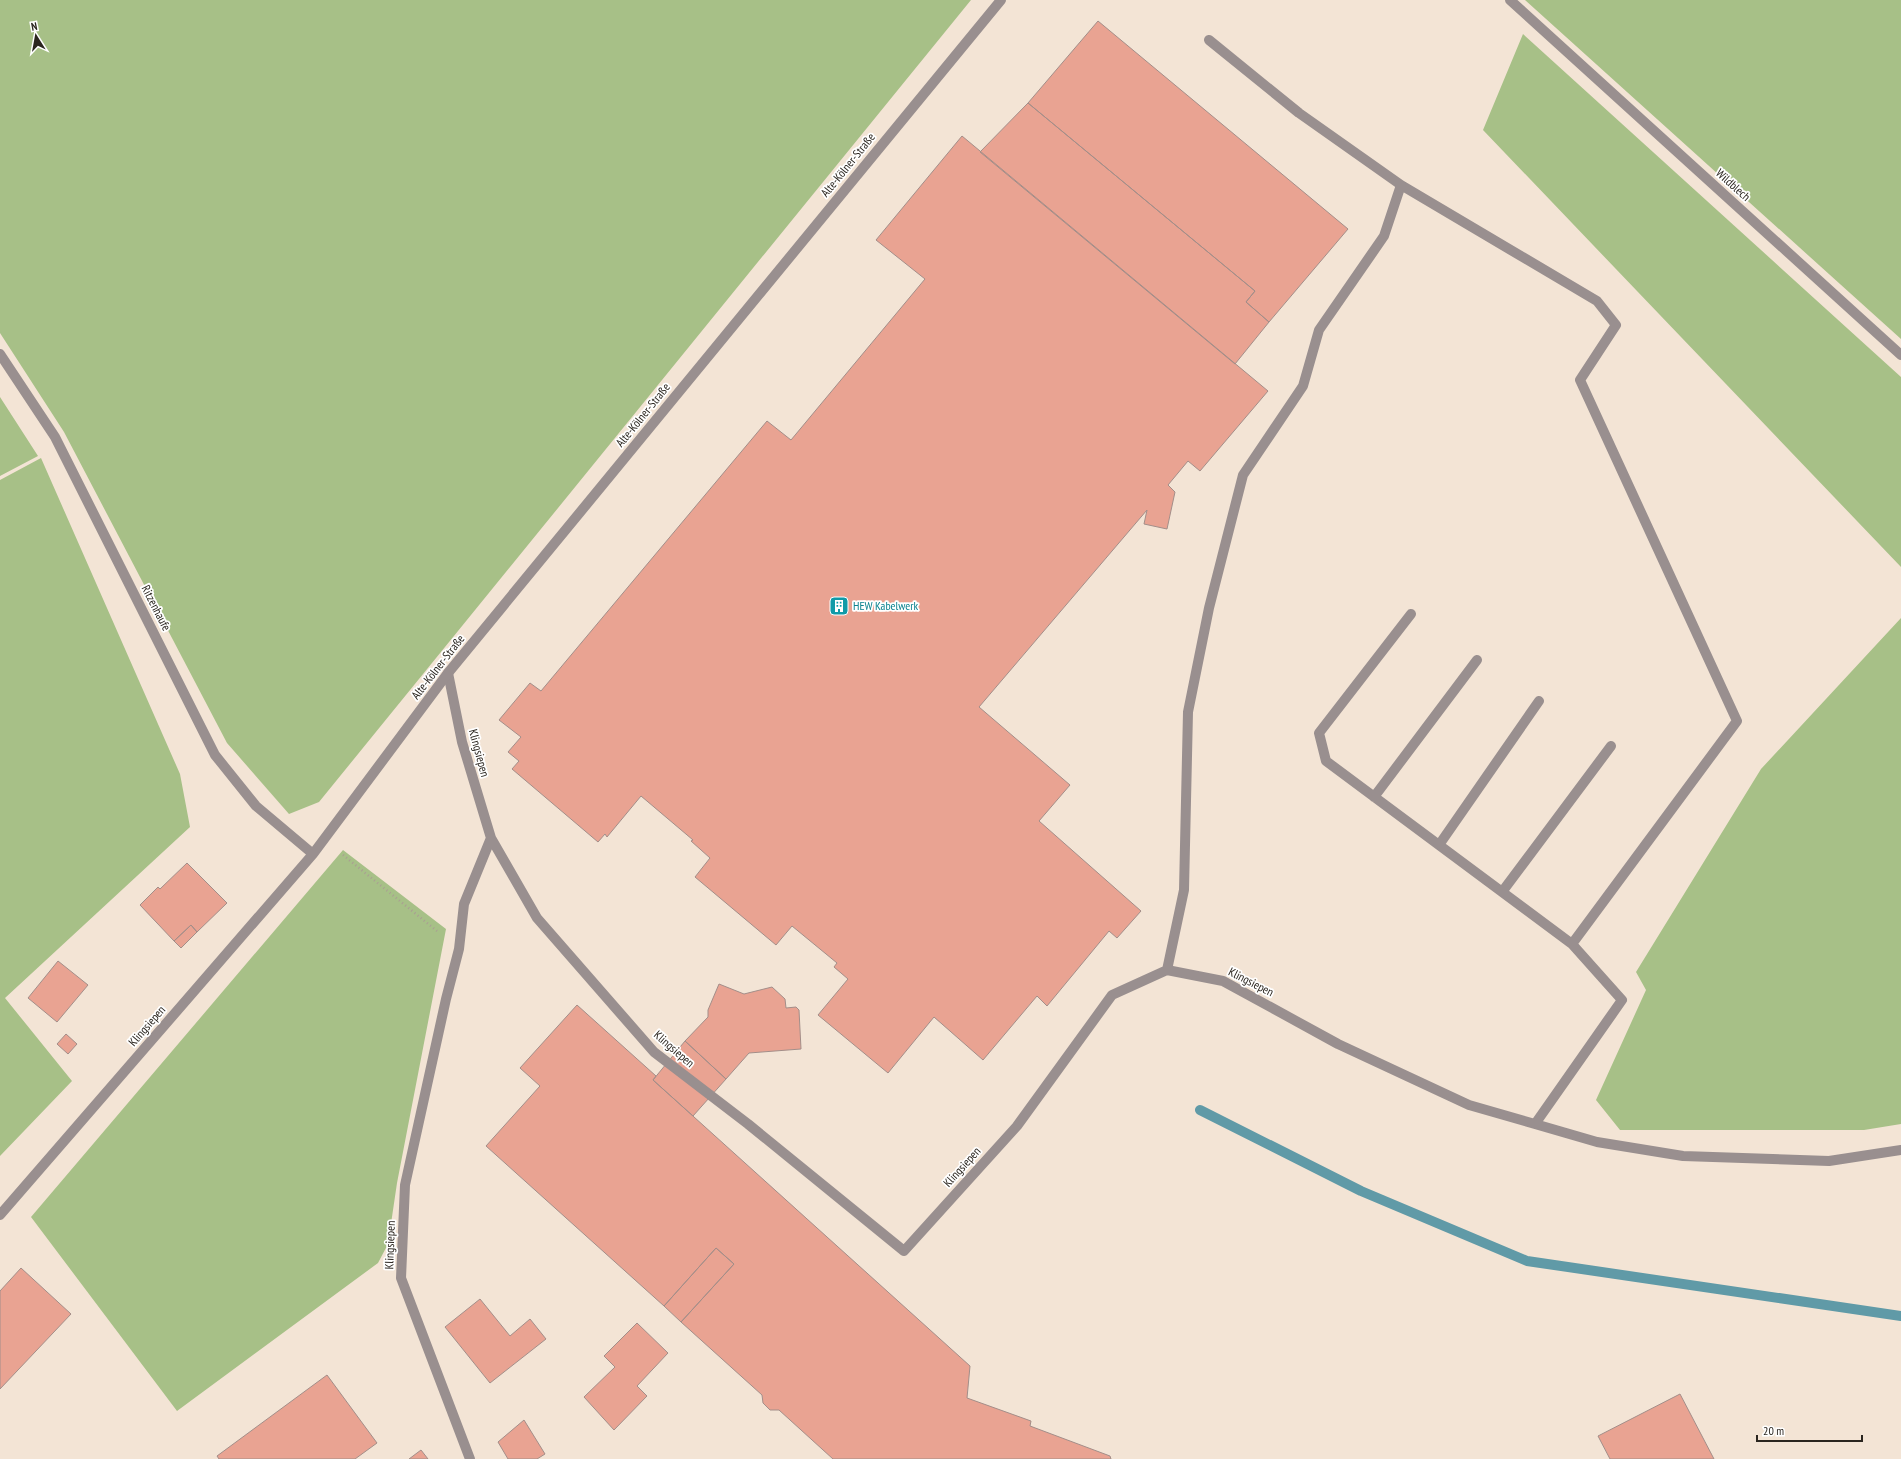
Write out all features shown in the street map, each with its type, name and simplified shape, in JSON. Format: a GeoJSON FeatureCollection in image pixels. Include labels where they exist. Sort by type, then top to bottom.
{"type":"FeatureCollection","features":[{"type":"Feature","properties":{"kind":"street","name":"Alte-Kölner-Straße"},"geometry":{"type":"LineString","coordinates":[[313,854],[448,673],[1001,0]]}},
{"type":"Feature","properties":{"kind":"street","name":"Wildblech"},"geometry":{"type":"LineString","coordinates":[[1510,0],[1901,355]]}},
{"type":"Feature","properties":{"kind":"street"},"geometry":{"type":"LineString","coordinates":[[1209,40],[1299,114],[1401,185],[1597,301],[1616,325],[1580,380],[1737,721],[1572,944]]}},
{"type":"Feature","properties":{"kind":"street"},"geometry":{"type":"LineString","coordinates":[[1167,970],[1184,890],[1188,712],[1209,608],[1243,475],[1303,386],[1319,330],[1384,236],[1401,185]]}},
{"type":"Feature","properties":{"kind":"street","name":"Ritzenhaufe"},"geometry":{"type":"LineString","coordinates":[[0,354],[55,437],[215,755],[256,806],[313,854]]}},
{"type":"Feature","properties":{"kind":"street"},"geometry":{"type":"LineString","coordinates":[[1411,614],[1319,733],[1326,761],[1572,944],[1622,1000],[1535,1124]]}},
{"type":"Feature","properties":{"kind":"street"},"geometry":{"type":"LineString","coordinates":[[1374,797],[1478,660]]}},
{"type":"Feature","properties":{"kind":"street","name":"Klingsiepen"},"geometry":{"type":"LineString","coordinates":[[448,673],[462,742],[491,838],[537,918],[654,1052],[748,1124],[904,1251],[1017,1126],[1112,995],[1167,970],[1223,981],[1338,1044],[1469,1105],[1596,1142],[1683,1156],[1829,1161],[1901,1150]]}},
{"type":"Feature","properties":{"kind":"street"},"geometry":{"type":"LineString","coordinates":[[1439,845],[1539,701]]}},
{"type":"Feature","properties":{"kind":"street"},"geometry":{"type":"LineString","coordinates":[[1502,892],[1611,746]]}},
{"type":"Feature","properties":{"kind":"street","name":"Klingsiepen"},"geometry":{"type":"LineString","coordinates":[[470,1459],[401,1278],[405,1185],[446,1000],[459,949],[464,904],[491,838]]}},
{"type":"Feature","properties":{"kind":"street","name":"Klingsiepen"},"geometry":{"type":"LineString","coordinates":[[0,1215],[313,854]]}},
{"type":"Feature","properties":{"kind":"path"},"geometry":{"type":"LineString","coordinates":[[324,840],[459,949]]}},
{"type":"Feature","properties":{"kind":"green space"},"geometry":{"type":"Polygon","coordinates":[[[0,0],[971,0],[319,802],[289,814],[227,743],[64,432],[0,333],[0,0]]]}},
{"type":"Feature","properties":{"kind":"green space"},"geometry":{"type":"Polygon","coordinates":[[[1525,0],[1901,0],[1901,339],[1525,0]]]}},
{"type":"Feature","properties":{"kind":"green space"},"geometry":{"type":"Polygon","coordinates":[[[1523,34],[1901,377],[1901,567],[1483,130],[1523,34]]]}},
{"type":"Feature","properties":{"kind":"green space"},"geometry":{"type":"Polygon","coordinates":[[[0,397],[38,456],[0,476],[0,397]]]}},
{"type":"Feature","properties":{"kind":"green space"},"geometry":{"type":"Polygon","coordinates":[[[41,458],[180,774],[190,827],[5,998],[72,1081],[0,1156],[0,480],[41,458]]]}},
{"type":"Feature","properties":{"kind":"green space"},"geometry":{"type":"Polygon","coordinates":[[[1901,618],[1901,1124],[1864,1130],[1620,1130],[1596,1100],[1646,990],[1636,972],[1761,769],[1901,618]]]}},
{"type":"Feature","properties":{"kind":"green space"},"geometry":{"type":"Polygon","coordinates":[[[343,850],[446,929],[397,1183],[388,1244],[378,1263],[177,1411],[31,1217],[343,850]]]}},
{"type":"Feature","properties":{"kind":"building"},"geometry":{"type":"Polygon","coordinates":[[[1098,21],[1348,229],[1269,322],[1246,302],[1255,291],[1028,103],[1098,21]]]}},
{"type":"Feature","properties":{"kind":"building"},"geometry":{"type":"Polygon","coordinates":[[[1028,103],[1255,291],[1246,302],[1269,322],[1235,364],[980,152],[1028,103]]]}},
{"type":"Feature","properties":{"kind":"building","name":"HEW Kabelwerk"},"geometry":{"type":"Polygon","coordinates":[[[962,136],[1268,391],[1200,471],[1188,461],[1168,485],[1175,492],[1167,529],[1144,524],[1147,510],[979,707],[1070,785],[1039,821],[1141,911],[1117,938],[1109,931],[1047,1006],[1037,996],[983,1060],[934,1017],[888,1073],[818,1015],[848,979],[834,967],[837,963],[792,926],[776,945],[695,877],[710,858],[691,841],[693,840],[641,796],[607,837],[605,834],[598,842],[512,769],[519,761],[508,752],[521,737],[499,720],[530,683],[541,691],[767,421],[791,440],[925,279],[876,240],[962,136]]]}},
{"type":"Feature","properties":{"kind":"building"},"geometry":{"type":"Polygon","coordinates":[[[187,863],[227,903],[197,932],[191,925],[174,941],[140,905],[158,887],[160,889],[187,863]]]}},
{"type":"Feature","properties":{"kind":"building"},"geometry":{"type":"Polygon","coordinates":[[[191,925],[197,932],[181,948],[174,941],[191,925]]]}},
{"type":"Feature","properties":{"kind":"building"},"geometry":{"type":"Polygon","coordinates":[[[58,961],[88,985],[57,1022],[28,998],[58,961]]]}},
{"type":"Feature","properties":{"kind":"building"},"geometry":{"type":"Polygon","coordinates":[[[719,984],[744,994],[772,987],[785,999],[786,1008],[796,1007],[799,1010],[801,1049],[749,1053],[726,1079],[685,1041],[708,1017],[708,1010],[719,984]]]}},
{"type":"Feature","properties":{"kind":"building"},"geometry":{"type":"Polygon","coordinates":[[[577,1005],[656,1076],[653,1080],[970,1366],[967,1398],[1031,1421],[1030,1426],[1110,1456],[1111,1459],[833,1459],[779,1410],[770,1410],[763,1403],[762,1395],[681,1322],[734,1264],[716,1248],[664,1306],[486,1146],[540,1086],[520,1068],[577,1005]]]}},
{"type":"Feature","properties":{"kind":"building"},"geometry":{"type":"Polygon","coordinates":[[[66,1034],[77,1044],[68,1054],[57,1044],[66,1034]]]}},
{"type":"Feature","properties":{"kind":"building"},"geometry":{"type":"Polygon","coordinates":[[[685,1041],[726,1079],[693,1116],[653,1080],[685,1041]]]}},
{"type":"Feature","properties":{"kind":"building"},"geometry":{"type":"Polygon","coordinates":[[[716,1248],[734,1264],[681,1322],[664,1306],[716,1248]]]}},
{"type":"Feature","properties":{"kind":"building"},"geometry":{"type":"Polygon","coordinates":[[[21,1268],[71,1314],[0,1389],[0,1291],[21,1268]]]}},
{"type":"Feature","properties":{"kind":"building"},"geometry":{"type":"Polygon","coordinates":[[[480,1299],[510,1336],[530,1319],[546,1339],[490,1383],[445,1327],[480,1299]]]}},
{"type":"Feature","properties":{"kind":"building"},"geometry":{"type":"Polygon","coordinates":[[[637,1323],[668,1353],[637,1386],[647,1396],[614,1430],[584,1397],[615,1367],[604,1356],[637,1323]]]}},
{"type":"Feature","properties":{"kind":"building"},"geometry":{"type":"Polygon","coordinates":[[[327,1375],[377,1443],[355,1459],[219,1459],[217,1456],[327,1375]]]}},
{"type":"Feature","properties":{"kind":"building"},"geometry":{"type":"Polygon","coordinates":[[[1680,1394],[1714,1459],[1610,1459],[1598,1436],[1680,1394]]]}},
{"type":"Feature","properties":{"kind":"building"},"geometry":{"type":"Polygon","coordinates":[[[524,1420],[545,1454],[537,1459],[508,1459],[498,1442],[524,1420]]]}},
{"type":"Feature","properties":{"kind":"building"},"geometry":{"type":"Polygon","coordinates":[[[421,1450],[428,1459],[409,1459],[421,1450]]]}},
{"type":"Feature","properties":{"kind":"waterway"},"geometry":{"type":"LineString","coordinates":[[1200,1110],[1361,1191],[1527,1261],[1901,1316]]}},
{"type":"Feature","properties":{"kind":"place","name":"HEW Kabelwerk"},"geometry":{"type":"Point","coordinates":[839,606]}}]}
